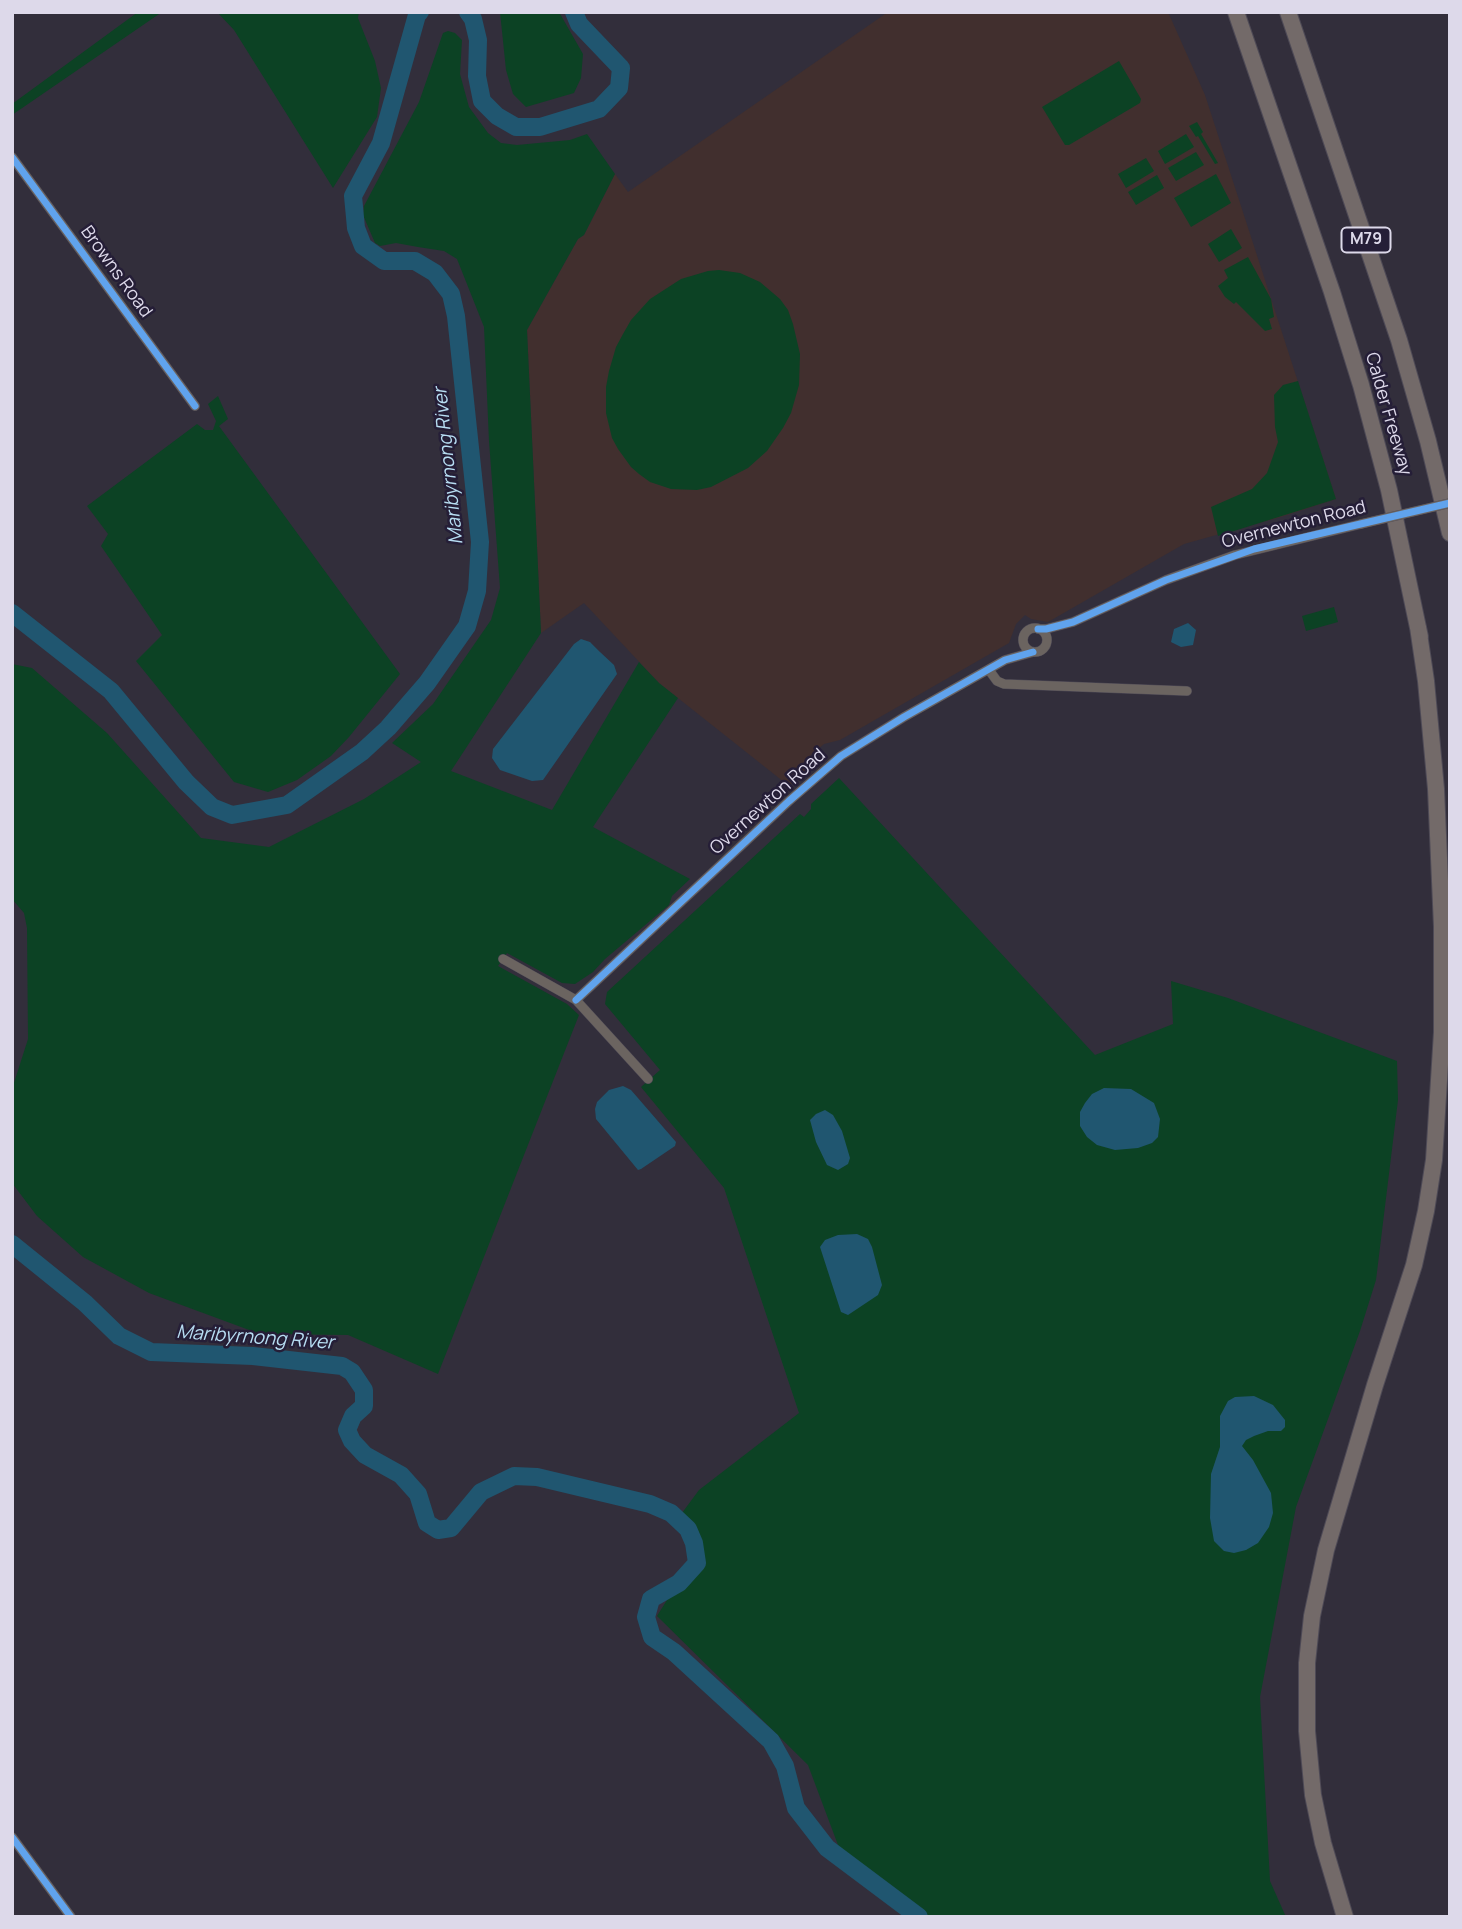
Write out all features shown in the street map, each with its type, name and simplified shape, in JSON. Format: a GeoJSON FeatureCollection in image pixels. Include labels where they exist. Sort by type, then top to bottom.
{"type":"FeatureCollection","features":[{"type":"Feature","properties":{"kind":"highway","name":"Calder Freeway"},"geometry":{"type":"LineString","coordinates":[[1236,12],[1328,279],[1389,490],[1418,626],[1450,840]]}},
{"type":"Feature","properties":{"kind":"highway","name":"Calder Freeway"},"geometry":{"type":"LineString","coordinates":[[1288,12],[1399,340],[1429,442],[1450,533]]}},
{"type":"Feature","properties":{"kind":"highway"},"geometry":{"type":"LineString","coordinates":[[1345,1917],[1325,1852],[1313,1795],[1307,1731],[1307,1663],[1314,1606],[1326,1550],[1414,1265],[1434,1160],[1442,1032],[1443,927],[1436,789],[1418,626]]}},
{"type":"Feature","properties":{"kind":"street","name":"Browns Road"},"geometry":{"type":"LineString","coordinates":[[12,157],[195,406]]}},
{"type":"Feature","properties":{"kind":"street","name":"Overnewton Road"},"geometry":{"type":"LineString","coordinates":[[1038,629],[1073,622],[1214,562],[1277,543],[1450,503]]}},
{"type":"Feature","properties":{"kind":"street","name":"Overnewton Road"},"geometry":{"type":"LineString","coordinates":[[1046,643],[1073,622]]}},
{"type":"Feature","properties":{"kind":"street"},"geometry":{"type":"LineString","coordinates":[[1038,629],[1045,634],[1046,643],[1043,649],[1033,652],[1027,649],[1024,640],[1027,632],[1038,629]]}},
{"type":"Feature","properties":{"kind":"street","name":"Overnewton Road"},"geometry":{"type":"LineString","coordinates":[[997,665],[1024,640]]}},
{"type":"Feature","properties":{"kind":"street","name":"Overnewton Road"},"geometry":{"type":"LineString","coordinates":[[576,1000],[834,762],[904,717],[997,665],[1033,652]]}},
{"type":"Feature","properties":{"kind":"street"},"geometry":{"type":"LineString","coordinates":[[997,665],[1001,684],[1187,691]]}},
{"type":"Feature","properties":{"kind":"street"},"geometry":{"type":"LineString","coordinates":[[503,959],[576,1000],[648,1079]]}},
{"type":"Feature","properties":{"kind":"street"},"geometry":{"type":"LineString","coordinates":[[12,1837],[71,1917]]}},
{"type":"Feature","properties":{"kind":"shaded area"},"geometry":{"type":"Polygon","coordinates":[[[888,12],[1168,12],[1205,95],[1336,499],[1184,544],[1048,622],[1025,615],[1016,624],[1009,643],[840,740],[824,744],[811,755],[812,764],[789,786],[659,683],[584,603],[541,633],[527,330],[578,239],[584,235],[615,174],[628,192],[888,12]]]}},
{"type":"Feature","properties":{"kind":"green space"},"geometry":{"type":"Polygon","coordinates":[[[138,12],[162,12],[12,115],[12,104],[138,12]]]}},
{"type":"Feature","properties":{"kind":"green space"},"geometry":{"type":"Polygon","coordinates":[[[217,12],[359,12],[358,18],[375,61],[381,88],[377,117],[333,188],[234,30],[217,12]]]}},
{"type":"Feature","properties":{"kind":"green space"},"geometry":{"type":"Polygon","coordinates":[[[500,12],[559,12],[583,54],[581,78],[574,93],[526,107],[513,94],[506,70],[500,12]]]}},
{"type":"Feature","properties":{"kind":"green space"},"geometry":{"type":"Polygon","coordinates":[[[443,33],[455,33],[462,40],[460,74],[469,107],[488,133],[501,143],[517,145],[570,140],[587,134],[615,174],[584,235],[578,239],[527,330],[541,633],[451,771],[552,810],[639,662],[678,698],[593,827],[690,879],[672,896],[669,905],[593,972],[575,984],[562,983],[507,953],[498,966],[567,1004],[579,1015],[438,1374],[348,1335],[260,1334],[149,1293],[83,1257],[37,1216],[12,1183],[12,1089],[28,1039],[27,928],[24,913],[12,899],[12,664],[32,668],[107,733],[201,838],[269,847],[364,799],[421,762],[392,743],[433,704],[491,620],[500,588],[484,327],[457,259],[444,251],[396,243],[380,246],[375,243],[363,215],[364,206],[419,102],[443,33]]]}},
{"type":"Feature","properties":{"kind":"green space"},"geometry":{"type":"Polygon","coordinates":[[[1119,61],[1141,99],[1140,103],[1065,145],[1042,107],[1119,61]]]}},
{"type":"Feature","properties":{"kind":"green space"},"geometry":{"type":"Polygon","coordinates":[[[1197,122],[1218,163],[1215,164],[1189,126],[1197,122]]]}},
{"type":"Feature","properties":{"kind":"green space"},"geometry":{"type":"Polygon","coordinates":[[[1186,134],[1194,147],[1165,164],[1158,151],[1186,134]]]}},
{"type":"Feature","properties":{"kind":"green space"},"geometry":{"type":"Polygon","coordinates":[[[1196,152],[1204,165],[1176,181],[1168,168],[1196,152]]]}},
{"type":"Feature","properties":{"kind":"green space"},"geometry":{"type":"Polygon","coordinates":[[[1146,158],[1154,171],[1126,188],[1118,174],[1146,158]]]}},
{"type":"Feature","properties":{"kind":"green space"},"geometry":{"type":"Polygon","coordinates":[[[1216,174],[1231,203],[1191,227],[1174,198],[1216,174]]]}},
{"type":"Feature","properties":{"kind":"green space"},"geometry":{"type":"Polygon","coordinates":[[[1157,175],[1164,188],[1136,205],[1128,192],[1157,175]]]}},
{"type":"Feature","properties":{"kind":"green space"},"geometry":{"type":"Polygon","coordinates":[[[1231,229],[1242,248],[1219,262],[1208,244],[1231,229]]]}},
{"type":"Feature","properties":{"kind":"green space"},"geometry":{"type":"Polygon","coordinates":[[[1248,257],[1271,299],[1274,317],[1269,319],[1272,329],[1265,331],[1236,302],[1234,304],[1225,297],[1218,286],[1228,278],[1224,270],[1248,257]]]}},
{"type":"Feature","properties":{"kind":"green space"},"geometry":{"type":"Polygon","coordinates":[[[719,270],[740,273],[760,282],[780,299],[788,310],[800,354],[799,385],[791,413],[783,428],[767,451],[748,468],[711,487],[697,490],[671,489],[650,482],[639,474],[631,467],[612,438],[606,413],[609,371],[623,334],[631,320],[650,299],[681,279],[719,270]]]}},
{"type":"Feature","properties":{"kind":"green space"},"geometry":{"type":"Polygon","coordinates":[[[1298,381],[1336,499],[1218,536],[1211,507],[1252,489],[1267,473],[1278,442],[1274,395],[1283,385],[1298,381]]]}},
{"type":"Feature","properties":{"kind":"green space"},"geometry":{"type":"Polygon","coordinates":[[[218,396],[228,419],[219,426],[400,674],[331,756],[297,780],[268,792],[234,782],[136,661],[162,635],[101,546],[108,534],[87,506],[197,424],[205,430],[213,430],[216,421],[208,404],[218,396]]]}},
{"type":"Feature","properties":{"kind":"green space"},"geometry":{"type":"Polygon","coordinates":[[[1334,607],[1338,622],[1306,631],[1302,616],[1334,607]]]}},
{"type":"Feature","properties":{"kind":"green space"},"geometry":{"type":"Polygon","coordinates":[[[839,778],[1095,1055],[1173,1024],[1171,981],[1228,998],[1397,1061],[1398,1100],[1376,1280],[1296,1507],[1260,1697],[1270,1881],[1286,1917],[918,1917],[841,1853],[808,1765],[657,1616],[700,1547],[690,1521],[679,1517],[699,1490],[799,1413],[724,1188],[641,1087],[660,1070],[605,1004],[607,992],[800,814],[804,817],[811,809],[811,804],[839,778]]]}},
{"type":"Feature","properties":{"kind":"water"},"geometry":{"type":"Polygon","coordinates":[[[1188,623],[1196,630],[1193,645],[1181,647],[1171,642],[1174,629],[1188,623]]]}},
{"type":"Feature","properties":{"kind":"water"},"geometry":{"type":"Polygon","coordinates":[[[581,639],[590,642],[614,665],[617,674],[543,780],[532,781],[500,770],[492,758],[493,749],[574,644],[581,639]]]}},
{"type":"Feature","properties":{"kind":"water"},"geometry":{"type":"Polygon","coordinates":[[[623,1086],[631,1090],[676,1142],[675,1146],[638,1170],[596,1119],[597,1102],[609,1090],[623,1086]]]}},
{"type":"Feature","properties":{"kind":"water"},"geometry":{"type":"Polygon","coordinates":[[[1104,1088],[1131,1089],[1154,1103],[1160,1119],[1158,1137],[1152,1143],[1138,1148],[1115,1150],[1097,1145],[1087,1137],[1080,1126],[1080,1112],[1092,1094],[1104,1088]]]}},
{"type":"Feature","properties":{"kind":"water"},"geometry":{"type":"Polygon","coordinates":[[[825,1110],[833,1115],[842,1131],[850,1158],[848,1164],[838,1170],[827,1165],[816,1142],[810,1120],[825,1110]]]}},
{"type":"Feature","properties":{"kind":"water"},"geometry":{"type":"Polygon","coordinates":[[[857,1234],[868,1239],[872,1247],[882,1285],[878,1295],[848,1315],[841,1312],[820,1247],[825,1240],[838,1235],[857,1234]]]}},
{"type":"Feature","properties":{"kind":"water"},"geometry":{"type":"Polygon","coordinates":[[[1254,1396],[1273,1405],[1285,1420],[1285,1427],[1281,1431],[1268,1431],[1254,1436],[1242,1446],[1271,1493],[1273,1513],[1269,1527],[1258,1543],[1234,1553],[1224,1551],[1214,1541],[1210,1518],[1211,1474],[1220,1447],[1220,1416],[1228,1401],[1235,1397],[1254,1396]]]}},
{"type":"Feature","properties":{"kind":"waterway","name":"Maribyrnong River"},"geometry":{"type":"LineString","coordinates":[[12,613],[111,691],[186,782],[212,807],[232,815],[287,805],[362,752],[388,728],[427,683],[467,626],[477,591],[480,542],[456,316],[451,294],[435,273],[415,261],[384,261],[363,246],[356,228],[353,196],[381,143],[420,12]]}},
{"type":"Feature","properties":{"kind":"waterway","name":"Maribyrnong River"},"geometry":{"type":"LineString","coordinates":[[468,12],[473,19],[478,40],[477,76],[482,101],[497,116],[516,127],[540,127],[599,109],[619,88],[621,68],[579,24],[574,12]]}},
{"type":"Feature","properties":{"kind":"waterway","name":"Maribyrnong River"},"geometry":{"type":"LineString","coordinates":[[12,1244],[85,1303],[119,1336],[151,1352],[253,1356],[342,1366],[352,1372],[364,1390],[364,1406],[353,1416],[347,1430],[352,1441],[365,1455],[401,1475],[418,1494],[427,1523],[438,1530],[451,1528],[481,1492],[514,1476],[537,1477],[650,1504],[671,1513],[688,1529],[694,1543],[697,1563],[679,1583],[651,1599],[646,1617],[652,1637],[674,1652],[771,1741],[785,1766],[796,1808],[827,1848],[919,1917]]}},
{"type":"Feature","properties":{"kind":"cycle path"},"geometry":{"type":"LineString","coordinates":[[12,157],[195,406]]}},
{"type":"Feature","properties":{"kind":"cycle path"},"geometry":{"type":"LineString","coordinates":[[1038,629],[1073,622],[1166,580],[1254,549],[1450,503]]}},
{"type":"Feature","properties":{"kind":"cycle path"},"geometry":{"type":"LineString","coordinates":[[576,1000],[789,801],[841,756],[1005,660],[1033,652]]}},
{"type":"Feature","properties":{"kind":"cycle path"},"geometry":{"type":"LineString","coordinates":[[12,1837],[71,1917]]}}]}
